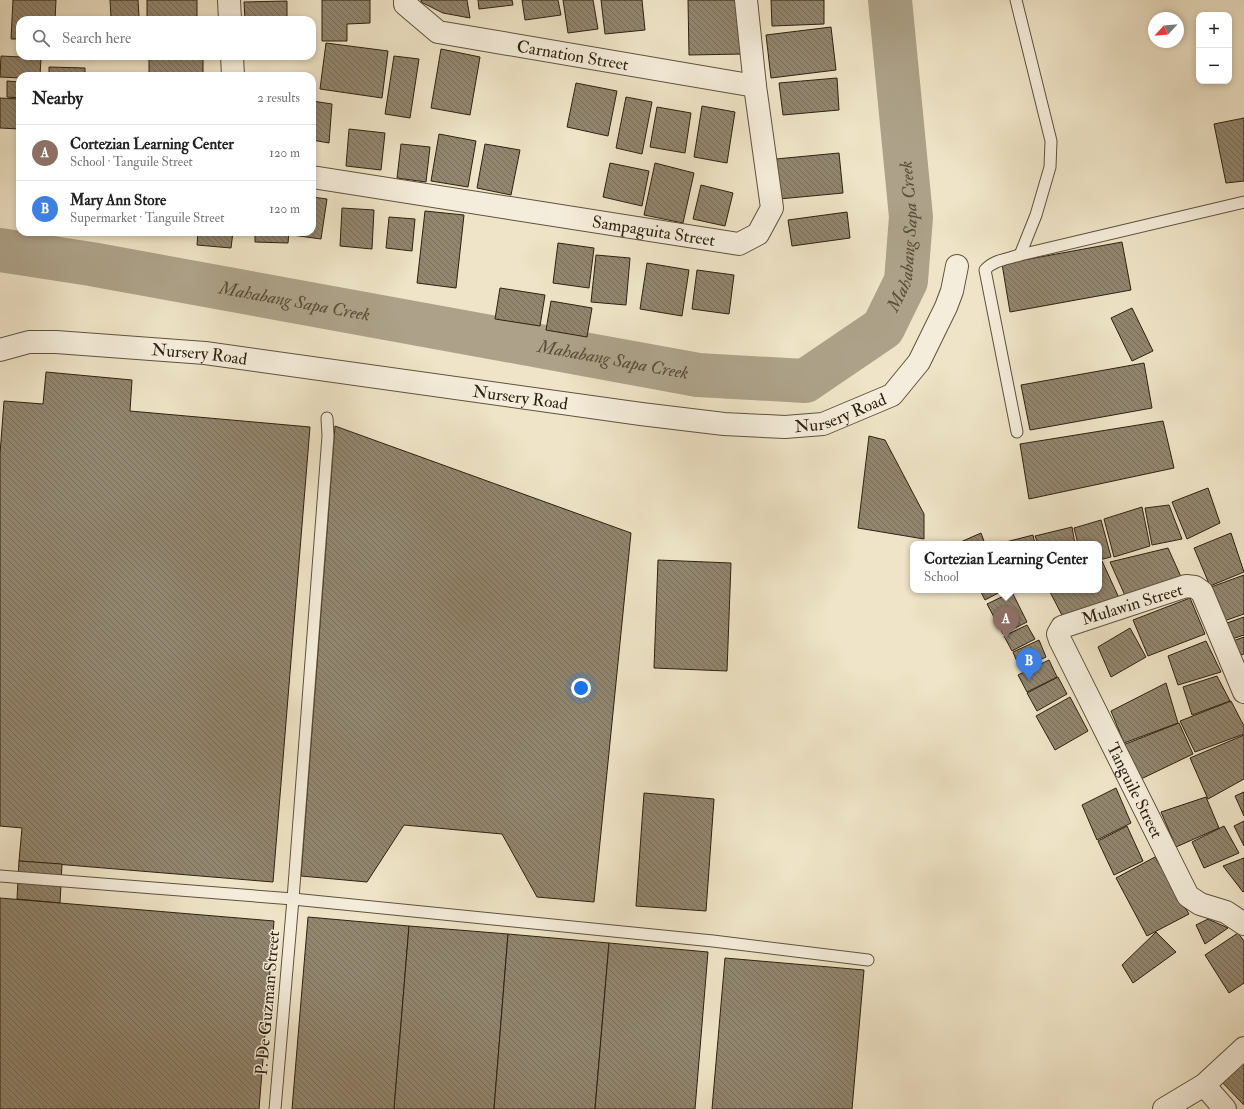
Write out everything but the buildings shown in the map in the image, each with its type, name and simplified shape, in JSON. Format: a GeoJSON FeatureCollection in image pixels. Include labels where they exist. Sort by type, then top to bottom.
{"type":"FeatureCollection","features":[{"type":"Feature","properties":{"kind":"street"},"geometry":{"type":"LineString","coordinates":[[229,0],[230,16]]}},
{"type":"Feature","properties":{"kind":"street","name":"Carnation Street"},"geometry":{"type":"LineString","coordinates":[[405,0],[405,4],[438,32],[755,86]]}},
{"type":"Feature","properties":{"kind":"street","name":"Sampaguita Street"},"geometry":{"type":"LineString","coordinates":[[316,178],[739,244],[758,234],[772,208],[755,86],[746,0]]}},
{"type":"Feature","properties":{"kind":"street"},"geometry":{"type":"LineString","coordinates":[[232,60],[233,72]]}},
{"type":"Feature","properties":{"kind":"street","name":"Nursery Road"},"geometry":{"type":"LineString","coordinates":[[0,350],[29,342],[56,342],[205,353],[641,414],[724,424],[786,427],[823,424],[892,396],[919,362],[952,291],[957,266]]}},
{"type":"Feature","properties":{"kind":"street","name":"Mulawin Street"},"geometry":{"type":"LineString","coordinates":[[1062,627],[1186,586],[1195,587],[1202,592],[1244,692]]}},
{"type":"Feature","properties":{"kind":"street","name":"Tanguile Street"},"geometry":{"type":"LineString","coordinates":[[1062,627],[1058,634],[1060,640],[1188,896],[1200,904],[1226,912],[1244,924]]}},
{"type":"Feature","properties":{"kind":"street"},"geometry":{"type":"LineString","coordinates":[[1164,1109],[1204,1085],[1244,1048]]}},
{"type":"Feature","properties":{"kind":"street"},"geometry":{"type":"LineString","coordinates":[[1204,1085],[1225,1109]]}},
{"type":"Feature","properties":{"kind":"lane"},"geometry":{"type":"LineString","coordinates":[[1016,0],[1051,142],[1050,167],[1036,215],[1020,255]]}},
{"type":"Feature","properties":{"kind":"lane"},"geometry":{"type":"LineString","coordinates":[[1017,432],[985,270],[992,263],[1020,255],[1244,202]]}},
{"type":"Feature","properties":{"kind":"lane","name":"P. De Guzman Street"},"geometry":{"type":"LineString","coordinates":[[275,1109],[293,899],[328,436],[328,418]]}},
{"type":"Feature","properties":{"kind":"lane"},"geometry":{"type":"LineString","coordinates":[[0,876],[293,899],[714,941],[868,960]]}},
{"type":"Feature","properties":{"kind":"waterway","name":"Mahabang Sapa Creek"},"geometry":{"type":"LineString","coordinates":[[0,250],[91,264],[698,375],[805,381],[883,328],[906,281],[911,217],[890,0]]}},
{"type":"Feature","properties":{"kind":"place","name":"Cortezian Learning Center"},"geometry":{"type":"Point","coordinates":[1006,639]}},
{"type":"Feature","properties":{"kind":"place","name":"Mary Ann Store"},"geometry":{"type":"Point","coordinates":[1029,681]}}]}
